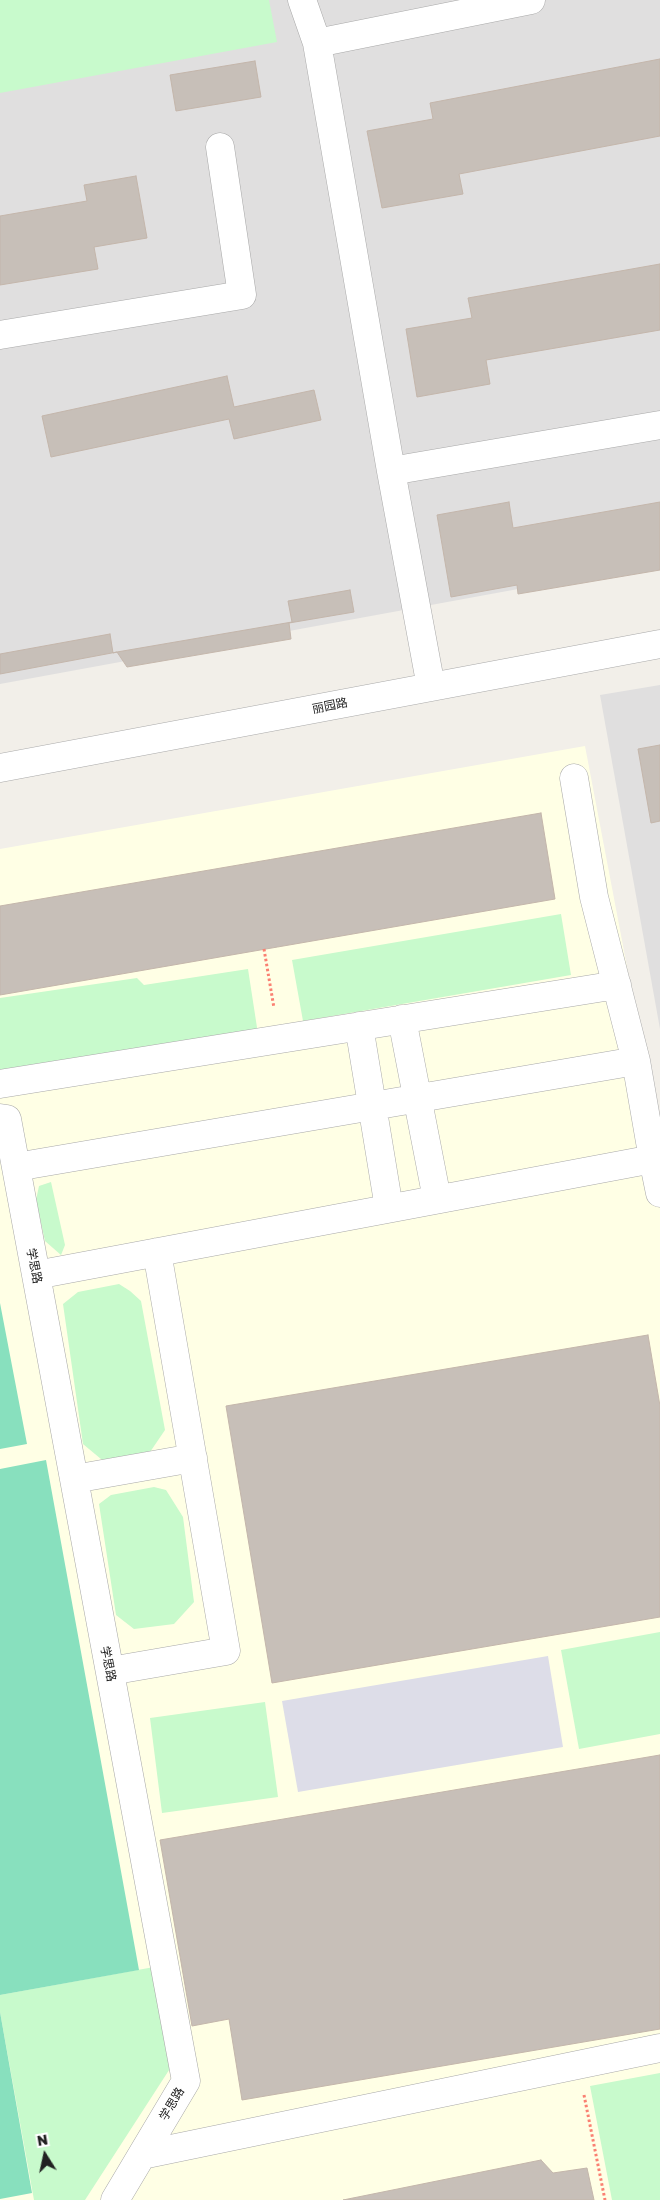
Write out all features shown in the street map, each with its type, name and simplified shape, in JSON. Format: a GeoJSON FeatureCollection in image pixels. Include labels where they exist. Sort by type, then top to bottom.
{"type":"FeatureCollection","features":[{"type":"Feature","properties":{"kind":"street"},"geometry":{"type":"LineString","coordinates":[[302,0],[317,43],[391,471],[431,686]]}},
{"type":"Feature","properties":{"kind":"street"},"geometry":{"type":"LineString","coordinates":[[317,43],[531,0]]}},
{"type":"Feature","properties":{"kind":"street"},"geometry":{"type":"LineString","coordinates":[[0,335],[242,295],[220,147]]}},
{"type":"Feature","properties":{"kind":"street"},"geometry":{"type":"LineString","coordinates":[[391,471],[660,425]]}},
{"type":"Feature","properties":{"kind":"street","name":"丽园路"},"geometry":{"type":"LineString","coordinates":[[0,768],[660,644]]}},
{"type":"Feature","properties":{"kind":"street"},"geometry":{"type":"LineString","coordinates":[[574,778],[594,897],[636,1061],[660,1193]]}},
{"type":"Feature","properties":{"kind":"street"},"geometry":{"type":"LineString","coordinates":[[0,1084],[617,985]]}},
{"type":"Feature","properties":{"kind":"street"},"geometry":{"type":"LineString","coordinates":[[402,1019],[438,1199]]}},
{"type":"Feature","properties":{"kind":"street"},"geometry":{"type":"LineString","coordinates":[[359,1026],[390,1208]]}},
{"type":"Feature","properties":{"kind":"street"},"geometry":{"type":"LineString","coordinates":[[16,1167],[636,1061]]}},
{"type":"Feature","properties":{"kind":"street","name":"学思路"},"geometry":{"type":"LineString","coordinates":[[0,1118],[7,1119],[186,2081],[115,2200]]}},
{"type":"Feature","properties":{"kind":"street"},"geometry":{"type":"LineString","coordinates":[[36,1275],[654,1159]]}},
{"type":"Feature","properties":{"kind":"street"},"geometry":{"type":"LineString","coordinates":[[110,1671],[226,1651],[157,1252]]}},
{"type":"Feature","properties":{"kind":"street"},"geometry":{"type":"LineString","coordinates":[[74,1479],[193,1458]]}},
{"type":"Feature","properties":{"kind":"street"},"geometry":{"type":"LineString","coordinates":[[142,2155],[660,2048]]}},
{"type":"Feature","properties":{"kind":"path"},"geometry":{"type":"LineString","coordinates":[[264,949],[280,1039]]}},
{"type":"Feature","properties":{"kind":"path"},"geometry":{"type":"LineString","coordinates":[[578,2065],[605,2200]]}},
{"type":"Feature","properties":{"kind":"shaded area"},"geometry":{"type":"Polygon","coordinates":[[[0,0],[660,0],[660,563],[0,684],[0,0]]]}},
{"type":"Feature","properties":{"kind":"shaded area"},"geometry":{"type":"Polygon","coordinates":[[[660,685],[660,1029],[600,695],[660,685]]]}},
{"type":"Feature","properties":{"kind":"shaded area"},"geometry":{"type":"Polygon","coordinates":[[[585,746],[660,1140],[660,2200],[0,2200],[0,849],[585,746]]]}},
{"type":"Feature","properties":{"kind":"shaded area"},"geometry":{"type":"Polygon","coordinates":[[[548,1656],[563,1747],[298,1792],[282,1701],[548,1656]]]}},
{"type":"Feature","properties":{"kind":"green space"},"geometry":{"type":"Polygon","coordinates":[[[0,0],[269,0],[277,42],[0,93],[0,0]]]}},
{"type":"Feature","properties":{"kind":"green space"},"geometry":{"type":"Polygon","coordinates":[[[561,914],[571,975],[303,1021],[292,960],[561,914]]]}},
{"type":"Feature","properties":{"kind":"green space"},"geometry":{"type":"Polygon","coordinates":[[[248,969],[260,1047],[0,1086],[0,998],[137,978],[144,985],[248,969]]]}},
{"type":"Feature","properties":{"kind":"green space"},"geometry":{"type":"Polygon","coordinates":[[[51,1182],[65,1245],[61,1255],[45,1241],[36,1200],[39,1186],[51,1182]]]}},
{"type":"Feature","properties":{"kind":"green space"},"geometry":{"type":"Polygon","coordinates":[[[119,1284],[141,1301],[165,1430],[148,1455],[107,1464],[83,1444],[63,1304],[78,1292],[119,1284]]]}},
{"type":"Feature","properties":{"kind":"green space"},"geometry":{"type":"Polygon","coordinates":[[[0,1303],[27,1444],[0,1449],[0,1303]]]}},
{"type":"Feature","properties":{"kind":"green space"},"geometry":{"type":"Polygon","coordinates":[[[46,1460],[139,1970],[0,1995],[0,1469],[46,1460]]]}},
{"type":"Feature","properties":{"kind":"green space"},"geometry":{"type":"Polygon","coordinates":[[[154,1487],[166,1490],[183,1517],[194,1602],[174,1624],[134,1629],[116,1615],[99,1504],[111,1495],[154,1487]]]}},
{"type":"Feature","properties":{"kind":"green space"},"geometry":{"type":"Polygon","coordinates":[[[660,1632],[660,1734],[579,1749],[561,1650],[660,1632]]]}},
{"type":"Feature","properties":{"kind":"green space"},"geometry":{"type":"Polygon","coordinates":[[[265,1702],[278,1797],[162,1813],[150,1718],[265,1702]]]}},
{"type":"Feature","properties":{"kind":"green space"},"geometry":{"type":"Polygon","coordinates":[[[154,1967],[171,2067],[85,2200],[34,2200],[0,2012],[0,1995],[154,1967]]]}},
{"type":"Feature","properties":{"kind":"green space"},"geometry":{"type":"Polygon","coordinates":[[[0,2012],[32,2193],[0,2199],[0,2012]]]}},
{"type":"Feature","properties":{"kind":"green space"},"geometry":{"type":"Polygon","coordinates":[[[660,2073],[660,2200],[612,2200],[590,2086],[660,2073]]]}},
{"type":"Feature","properties":{"kind":"building"},"geometry":{"type":"Polygon","coordinates":[[[660,59],[660,136],[459,174],[463,194],[382,208],[367,131],[433,119],[430,103],[660,59]]]}},
{"type":"Feature","properties":{"kind":"building"},"geometry":{"type":"Polygon","coordinates":[[[255,61],[261,97],[176,111],[170,75],[255,61]]]}},
{"type":"Feature","properties":{"kind":"building"},"geometry":{"type":"Polygon","coordinates":[[[136,176],[147,238],[94,247],[98,269],[0,285],[0,216],[87,201],[84,185],[136,176]]]}},
{"type":"Feature","properties":{"kind":"building"},"geometry":{"type":"Polygon","coordinates":[[[660,264],[660,330],[486,360],[490,384],[417,397],[406,329],[472,318],[468,298],[660,264]]]}},
{"type":"Feature","properties":{"kind":"building"},"geometry":{"type":"Polygon","coordinates":[[[227,376],[234,407],[314,390],[321,420],[234,439],[229,419],[51,457],[42,416],[227,376]]]}},
{"type":"Feature","properties":{"kind":"building"},"geometry":{"type":"Polygon","coordinates":[[[509,502],[513,528],[660,502],[660,570],[518,594],[517,585],[451,597],[437,515],[509,502]]]}},
{"type":"Feature","properties":{"kind":"building"},"geometry":{"type":"Polygon","coordinates":[[[350,590],[354,612],[289,623],[291,639],[127,667],[117,652],[292,622],[288,601],[350,590]]]}},
{"type":"Feature","properties":{"kind":"building"},"geometry":{"type":"Polygon","coordinates":[[[110,634],[113,653],[0,674],[0,654],[110,634]]]}},
{"type":"Feature","properties":{"kind":"building"},"geometry":{"type":"Polygon","coordinates":[[[660,745],[660,821],[651,823],[638,749],[660,745]]]}},
{"type":"Feature","properties":{"kind":"building"},"geometry":{"type":"Polygon","coordinates":[[[541,813],[555,899],[0,995],[0,906],[541,813]]]}},
{"type":"Feature","properties":{"kind":"building"},"geometry":{"type":"Polygon","coordinates":[[[648,1335],[660,1406],[660,1617],[272,1683],[226,1406],[648,1335]]]}},
{"type":"Feature","properties":{"kind":"building"},"geometry":{"type":"Polygon","coordinates":[[[660,1755],[660,2029],[242,2100],[229,2019],[192,2026],[160,1840],[660,1755]]]}},
{"type":"Feature","properties":{"kind":"building"},"geometry":{"type":"Polygon","coordinates":[[[541,2160],[553,2173],[587,2168],[594,2200],[343,2200],[541,2160]]]}}]}
